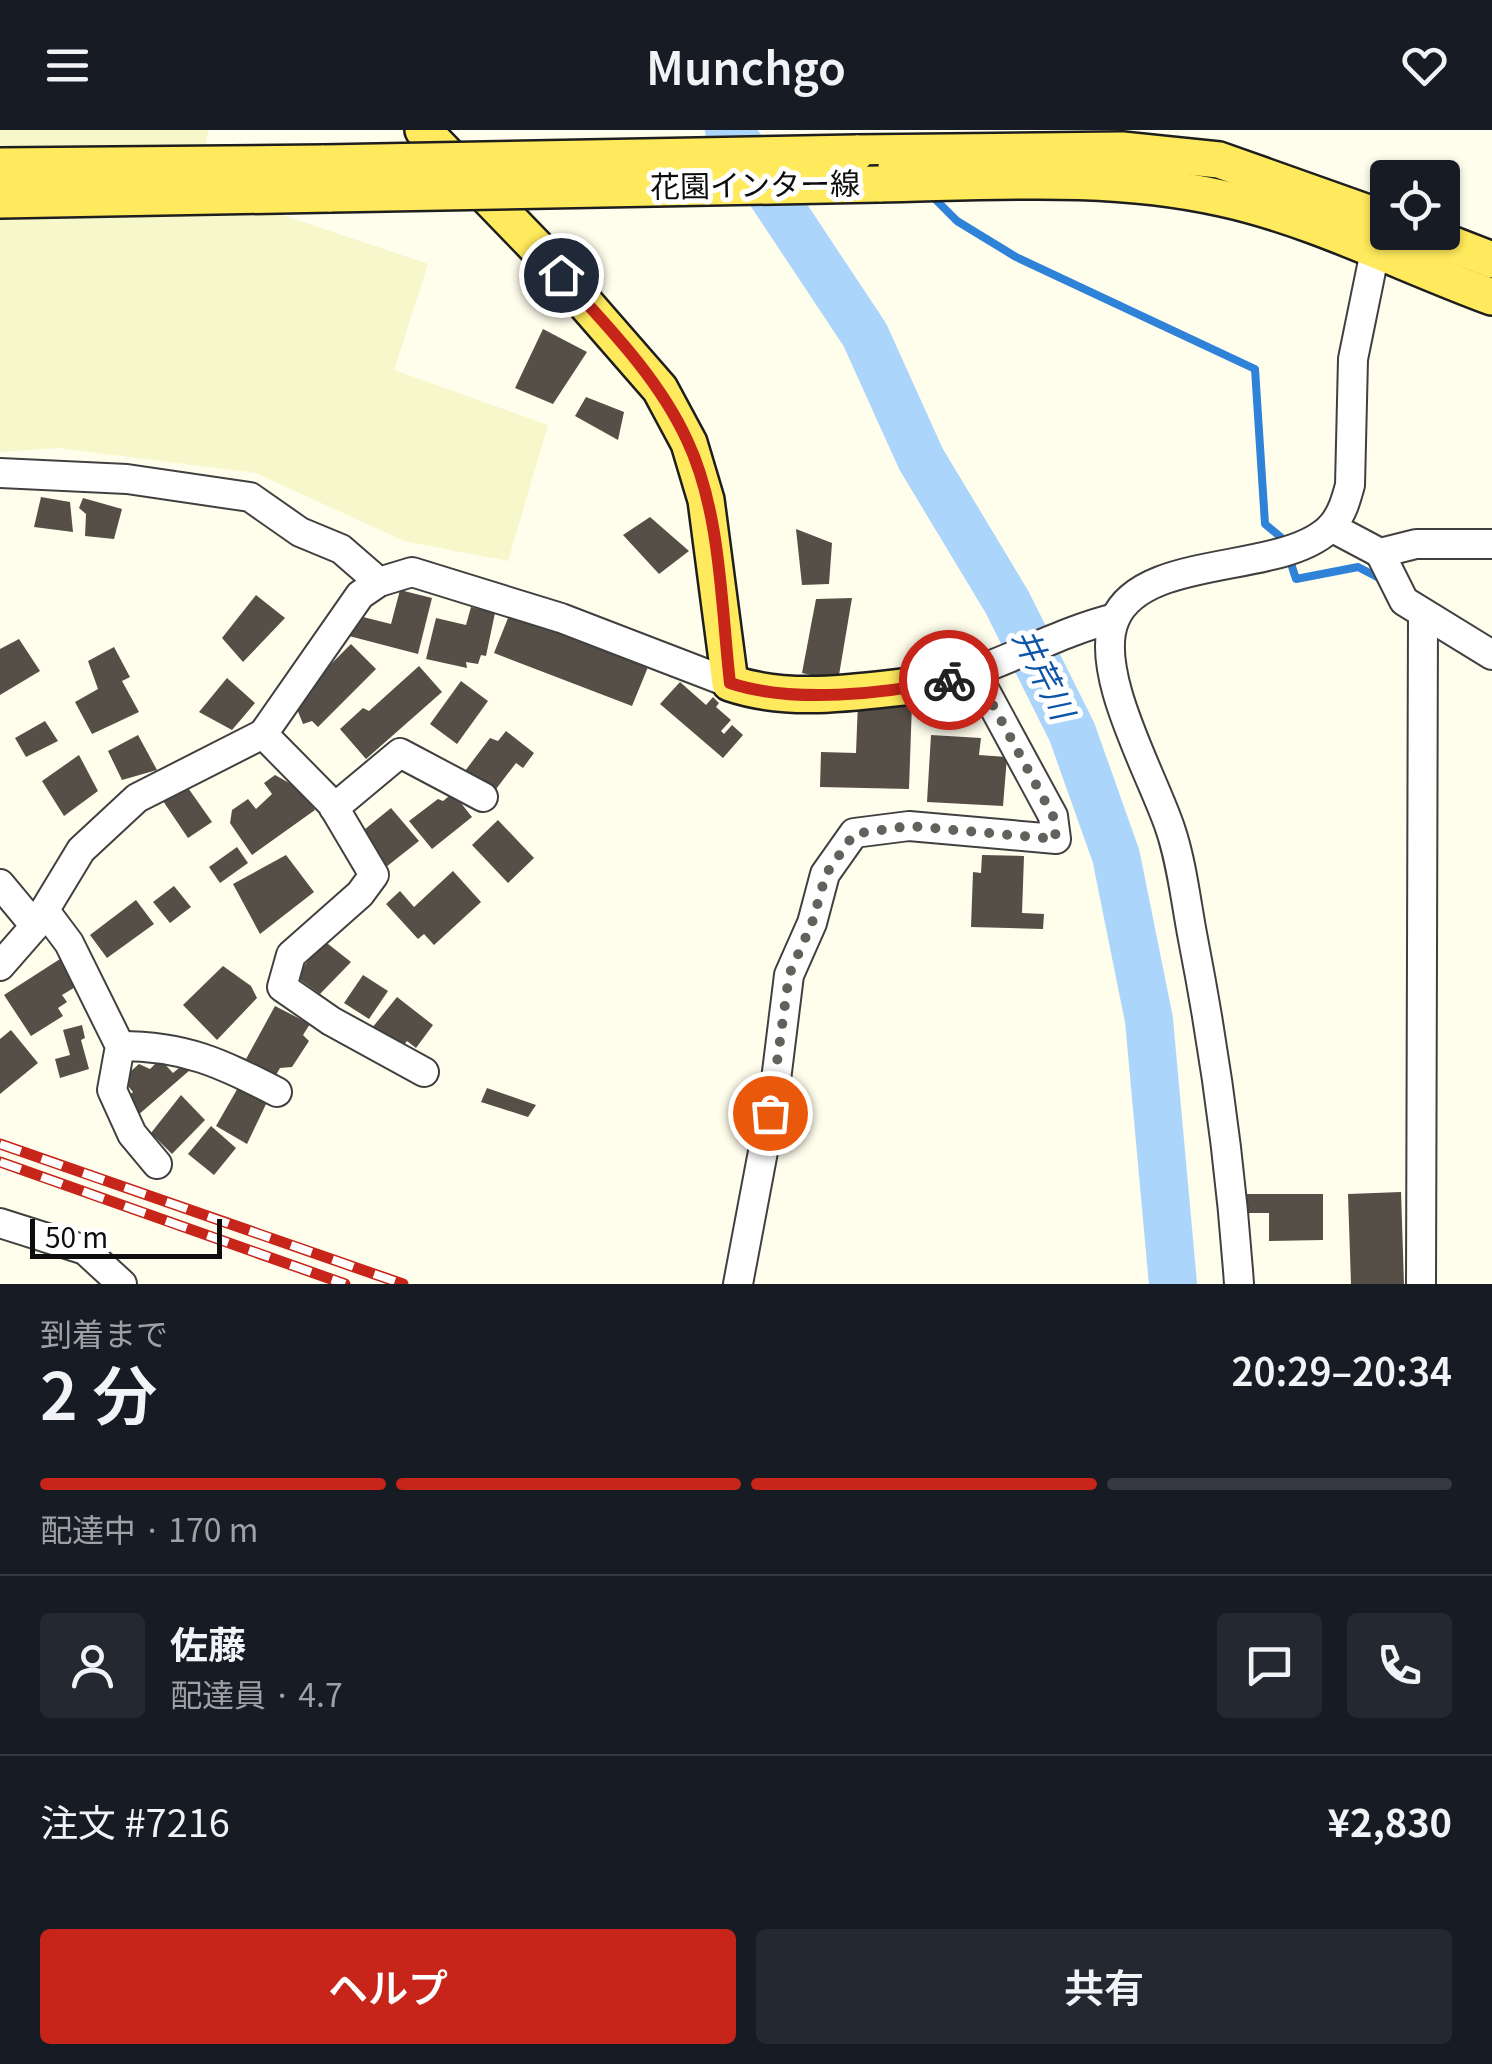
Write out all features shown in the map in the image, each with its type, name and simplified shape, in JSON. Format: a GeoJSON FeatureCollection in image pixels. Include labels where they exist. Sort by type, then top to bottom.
{"type":"FeatureCollection","features":[{"type":"Feature","properties":{"kind":"main road"},"geometry":{"type":"LineString","coordinates":[[424,130],[538,249],[629,352],[667,403],[689,443],[706,500],[730,683],[755,692],[806,696],[931,684]]}},
{"type":"Feature","properties":{"kind":"main road","name":"花園インター線"},"geometry":{"type":"LineString","coordinates":[[874,163],[923,152],[1122,150],[1219,160],[1370,231]]}},
{"type":"Feature","properties":{"kind":"main road","name":"花園インター線"},"geometry":{"type":"LineString","coordinates":[[0,200],[327,179],[874,163],[1123,184],[1220,198],[1298,220],[1370,234]]}},
{"type":"Feature","properties":{"kind":"main road","name":"花園インター線"},"geometry":{"type":"LineString","coordinates":[[0,166],[327,179]]}},
{"type":"Feature","properties":{"kind":"main road"},"geometry":{"type":"LineString","coordinates":[[1460,248],[1492,260]]}},
{"type":"Feature","properties":{"kind":"main road","name":"花園インター線"},"geometry":{"type":"LineString","coordinates":[[1406,250],[1492,297]]}},
{"type":"Feature","properties":{"kind":"street"},"geometry":{"type":"LineString","coordinates":[[1239,1284],[1211,1031],[1172,831],[1116,687],[1109,646],[1115,618],[1132,597],[1170,580],[1311,542],[1331,527],[1344,508],[1350,485],[1353,359],[1378,250]]}},
{"type":"Feature","properties":{"kind":"street"},"geometry":{"type":"LineString","coordinates":[[0,473],[127,479],[250,497],[300,532],[341,548],[379,582]]}},
{"type":"Feature","properties":{"kind":"street"},"geometry":{"type":"LineString","coordinates":[[1331,527],[1380,554],[1404,601],[1492,656]]}},
{"type":"Feature","properties":{"kind":"street"},"geometry":{"type":"LineString","coordinates":[[1380,554],[1416,544],[1492,544]]}},
{"type":"Feature","properties":{"kind":"street"},"geometry":{"type":"LineString","coordinates":[[0,966],[40,918],[81,850],[138,798],[263,734],[360,595],[379,582],[412,572],[561,618],[730,683]]}},
{"type":"Feature","properties":{"kind":"street"},"geometry":{"type":"LineString","coordinates":[[1422,1284],[1423,616]]}},
{"type":"Feature","properties":{"kind":"street"},"geometry":{"type":"LineString","coordinates":[[931,684],[976,674],[1074,628],[1115,618]]}},
{"type":"Feature","properties":{"kind":"street"},"geometry":{"type":"LineString","coordinates":[[738,1284],[775,1088],[789,975],[812,923],[826,874],[854,834],[869,828],[909,826],[1056,839],[1053,816],[976,674]]}},
{"type":"Feature","properties":{"kind":"street"},"geometry":{"type":"LineString","coordinates":[[263,734],[334,808],[374,875],[360,894],[291,955],[282,987],[331,1021],[424,1072]]}},
{"type":"Feature","properties":{"kind":"street"},"geometry":{"type":"LineString","coordinates":[[334,808],[400,753],[484,796]]}},
{"type":"Feature","properties":{"kind":"street"},"geometry":{"type":"LineString","coordinates":[[0,884],[69,942],[120,1046],[112,1090],[132,1134],[157,1164]]}},
{"type":"Feature","properties":{"kind":"street"},"geometry":{"type":"LineString","coordinates":[[120,1046],[204,1054],[278,1092]]}},
{"type":"Feature","properties":{"kind":"street"},"geometry":{"type":"LineString","coordinates":[[0,1223],[85,1250],[122,1284]]}},
{"type":"Feature","properties":{"kind":"green space"},"geometry":{"type":"Polygon","coordinates":[[[0,130],[208,130],[200,187],[428,264],[394,370],[548,425],[508,561],[404,541],[256,473],[58,448],[0,452],[0,130]]]}},
{"type":"Feature","properties":{"kind":"building"},"geometry":{"type":"Polygon","coordinates":[[[543,329],[587,352],[553,404],[515,388],[543,329]]]}},
{"type":"Feature","properties":{"kind":"building"},"geometry":{"type":"Polygon","coordinates":[[[586,397],[624,412],[618,440],[575,416],[586,397]]]}},
{"type":"Feature","properties":{"kind":"building"},"geometry":{"type":"Polygon","coordinates":[[[41,497],[70,502],[73,532],[34,527],[41,497]]]}},
{"type":"Feature","properties":{"kind":"building"},"geometry":{"type":"Polygon","coordinates":[[[83,498],[122,509],[114,539],[85,536],[86,514],[79,508],[83,498]]]}},
{"type":"Feature","properties":{"kind":"building"},"geometry":{"type":"Polygon","coordinates":[[[650,517],[689,551],[659,574],[623,535],[650,517]]]}},
{"type":"Feature","properties":{"kind":"building"},"geometry":{"type":"Polygon","coordinates":[[[796,529],[832,543],[829,584],[802,585],[796,529]]]}},
{"type":"Feature","properties":{"kind":"building"},"geometry":{"type":"Polygon","coordinates":[[[400,590],[432,598],[418,654],[349,636],[355,615],[391,624],[400,590]]]}},
{"type":"Feature","properties":{"kind":"building"},"geometry":{"type":"Polygon","coordinates":[[[256,595],[285,618],[243,662],[222,638],[256,595]]]}},
{"type":"Feature","properties":{"kind":"building"},"geometry":{"type":"Polygon","coordinates":[[[852,598],[838,681],[802,673],[816,599],[852,598]]]}},
{"type":"Feature","properties":{"kind":"building"},"geometry":{"type":"Polygon","coordinates":[[[471,607],[495,613],[486,656],[481,655],[478,664],[466,662],[467,668],[426,659],[436,618],[466,625],[471,607]]]}},
{"type":"Feature","properties":{"kind":"building"},"geometry":{"type":"Polygon","coordinates":[[[510,613],[648,667],[632,706],[494,653],[510,613]]]}},
{"type":"Feature","properties":{"kind":"building"},"geometry":{"type":"Polygon","coordinates":[[[19,639],[40,671],[0,695],[0,649],[19,639]]]}},
{"type":"Feature","properties":{"kind":"building"},"geometry":{"type":"Polygon","coordinates":[[[351,644],[376,669],[318,727],[312,721],[303,724],[297,709],[319,676],[351,644]]]}},
{"type":"Feature","properties":{"kind":"building"},"geometry":{"type":"Polygon","coordinates":[[[114,647],[130,677],[122,681],[139,712],[92,734],[75,702],[98,689],[88,661],[114,647]]]}},
{"type":"Feature","properties":{"kind":"building"},"geometry":{"type":"Polygon","coordinates":[[[419,666],[442,692],[366,759],[340,729],[363,708],[369,711],[419,666]]]}},
{"type":"Feature","properties":{"kind":"building"},"geometry":{"type":"Polygon","coordinates":[[[227,678],[255,703],[232,730],[199,712],[227,678]]]}},
{"type":"Feature","properties":{"kind":"building"},"geometry":{"type":"Polygon","coordinates":[[[461,681],[488,701],[457,744],[430,724],[461,681]]]}},
{"type":"Feature","properties":{"kind":"building"},"geometry":{"type":"Polygon","coordinates":[[[680,682],[706,705],[713,697],[719,703],[716,707],[731,720],[721,731],[724,734],[732,725],[743,735],[723,758],[660,704],[680,682]]]}},
{"type":"Feature","properties":{"kind":"building"},"geometry":{"type":"Polygon","coordinates":[[[858,701],[912,703],[909,789],[820,787],[821,752],[856,753],[858,701]]]}},
{"type":"Feature","properties":{"kind":"building"},"geometry":{"type":"Polygon","coordinates":[[[45,721],[58,741],[26,757],[15,738],[45,721]]]}},
{"type":"Feature","properties":{"kind":"building"},"geometry":{"type":"Polygon","coordinates":[[[506,731],[534,753],[523,768],[516,763],[493,793],[465,771],[490,738],[498,741],[506,731]]]}},
{"type":"Feature","properties":{"kind":"building"},"geometry":{"type":"Polygon","coordinates":[[[138,735],[157,770],[122,780],[108,751],[138,735]]]}},
{"type":"Feature","properties":{"kind":"building"},"geometry":{"type":"Polygon","coordinates":[[[931,735],[981,738],[979,755],[1007,757],[1003,806],[927,802],[931,735]]]}},
{"type":"Feature","properties":{"kind":"building"},"geometry":{"type":"Polygon","coordinates":[[[79,755],[98,791],[64,816],[42,781],[79,755]]]}},
{"type":"Feature","properties":{"kind":"building"},"geometry":{"type":"Polygon","coordinates":[[[275,775],[300,789],[315,810],[252,855],[230,823],[232,810],[248,799],[256,809],[272,794],[264,783],[275,775]]]}},
{"type":"Feature","properties":{"kind":"building"},"geometry":{"type":"Polygon","coordinates":[[[186,785],[212,822],[188,838],[163,801],[186,785]]]}},
{"type":"Feature","properties":{"kind":"building"},"geometry":{"type":"Polygon","coordinates":[[[453,793],[472,817],[432,849],[409,821],[453,793]]]}},
{"type":"Feature","properties":{"kind":"building"},"geometry":{"type":"Polygon","coordinates":[[[391,808],[419,841],[386,867],[359,834],[391,808]]]}},
{"type":"Feature","properties":{"kind":"building"},"geometry":{"type":"Polygon","coordinates":[[[498,820],[534,858],[508,883],[472,845],[498,820]]]}},
{"type":"Feature","properties":{"kind":"building"},"geometry":{"type":"Polygon","coordinates":[[[237,847],[248,863],[220,883],[209,867],[237,847]]]}},
{"type":"Feature","properties":{"kind":"building"},"geometry":{"type":"Polygon","coordinates":[[[286,855],[314,892],[260,934],[233,884],[286,855]]]}},
{"type":"Feature","properties":{"kind":"building"},"geometry":{"type":"Polygon","coordinates":[[[982,855],[1024,856],[1022,913],[1044,914],[1043,929],[971,927],[973,872],[981,873],[982,855]]]}},
{"type":"Feature","properties":{"kind":"building"},"geometry":{"type":"Polygon","coordinates":[[[453,871],[481,902],[434,945],[424,934],[418,939],[386,904],[400,891],[414,907],[453,871]]]}},
{"type":"Feature","properties":{"kind":"building"},"geometry":{"type":"Polygon","coordinates":[[[174,886],[191,907],[170,923],[153,902],[174,886]]]}},
{"type":"Feature","properties":{"kind":"building"},"geometry":{"type":"Polygon","coordinates":[[[136,900],[154,924],[107,958],[90,935],[136,900]]]}},
{"type":"Feature","properties":{"kind":"building"},"geometry":{"type":"Polygon","coordinates":[[[323,940],[351,962],[320,994],[296,977],[323,940]]]}},
{"type":"Feature","properties":{"kind":"building"},"geometry":{"type":"Polygon","coordinates":[[[60,959],[77,986],[62,995],[67,1002],[58,1008],[63,1016],[31,1036],[4,995],[60,959]]]}},
{"type":"Feature","properties":{"kind":"building"},"geometry":{"type":"Polygon","coordinates":[[[223,966],[251,986],[257,998],[217,1040],[183,1005],[223,966]]]}},
{"type":"Feature","properties":{"kind":"building"},"geometry":{"type":"Polygon","coordinates":[[[363,975],[388,991],[369,1019],[344,1003],[363,975]]]}},
{"type":"Feature","properties":{"kind":"building"},"geometry":{"type":"Polygon","coordinates":[[[397,997],[433,1025],[416,1048],[407,1041],[400,1050],[372,1028],[397,997]]]}},
{"type":"Feature","properties":{"kind":"building"},"geometry":{"type":"Polygon","coordinates":[[[275,1006],[310,1024],[303,1035],[309,1041],[292,1067],[280,1068],[276,1075],[246,1059],[275,1006]]]}},
{"type":"Feature","properties":{"kind":"building"},"geometry":{"type":"Polygon","coordinates":[[[82,1025],[85,1038],[81,1040],[89,1069],[60,1078],[55,1059],[70,1055],[63,1030],[82,1025]]]}},
{"type":"Feature","properties":{"kind":"building"},"geometry":{"type":"Polygon","coordinates":[[[11,1030],[38,1063],[0,1094],[0,1039],[11,1030]]]}},
{"type":"Feature","properties":{"kind":"building"},"geometry":{"type":"Polygon","coordinates":[[[160,1059],[173,1073],[186,1062],[190,1070],[137,1116],[123,1101],[133,1092],[122,1079],[139,1064],[150,1069],[160,1059]]]}},
{"type":"Feature","properties":{"kind":"building"},"geometry":{"type":"Polygon","coordinates":[[[239,1086],[267,1102],[247,1144],[216,1126],[239,1086]]]}},
{"type":"Feature","properties":{"kind":"building"},"geometry":{"type":"Polygon","coordinates":[[[487,1088],[536,1105],[528,1117],[481,1102],[487,1088]]]}},
{"type":"Feature","properties":{"kind":"building"},"geometry":{"type":"Polygon","coordinates":[[[181,1095],[205,1120],[172,1154],[151,1133],[181,1095]]]}},
{"type":"Feature","properties":{"kind":"building"},"geometry":{"type":"Polygon","coordinates":[[[211,1126],[236,1148],[214,1175],[188,1154],[211,1126]]]}},
{"type":"Feature","properties":{"kind":"building"},"geometry":{"type":"Polygon","coordinates":[[[1401,1192],[1404,1284],[1351,1284],[1348,1194],[1401,1192]]]}},
{"type":"Feature","properties":{"kind":"building"},"geometry":{"type":"Polygon","coordinates":[[[1246,1194],[1323,1194],[1323,1240],[1269,1241],[1269,1213],[1245,1213],[1246,1194]]]}},
{"type":"Feature","properties":{"kind":"waterway","name":"井芹川"},"geometry":{"type":"LineString","coordinates":[[729,130],[865,335],[921,459],[1007,602],[1072,732],[1116,856],[1149,1020],[1173,1284]]}},
{"type":"Feature","properties":{"kind":"waterway"},"geometry":{"type":"LineString","coordinates":[[931,195],[957,221],[1016,257],[1255,369],[1265,524],[1283,539],[1296,579],[1358,567],[1383,580]]}},
{"type":"Feature","properties":{"kind":"railway"},"geometry":{"type":"LineString","coordinates":[[0,1144],[403,1284]]}},
{"type":"Feature","properties":{"kind":"railway"},"geometry":{"type":"LineString","coordinates":[[0,1162],[345,1284]]}},
{"type":"Feature","properties":{"kind":"way so far"},"geometry":{"type":"LineString","coordinates":[[770,1113],[789,975],[812,923],[826,874],[854,834],[887,825],[1056,839],[1053,816],[976,674],[949,680]]}},
{"type":"Feature","properties":{"kind":"route"},"geometry":{"type":"LineString","coordinates":[[561,275],[660,390],[689,443],[706,500],[730,683],[755,692],[806,696],[949,680]]}}]}
